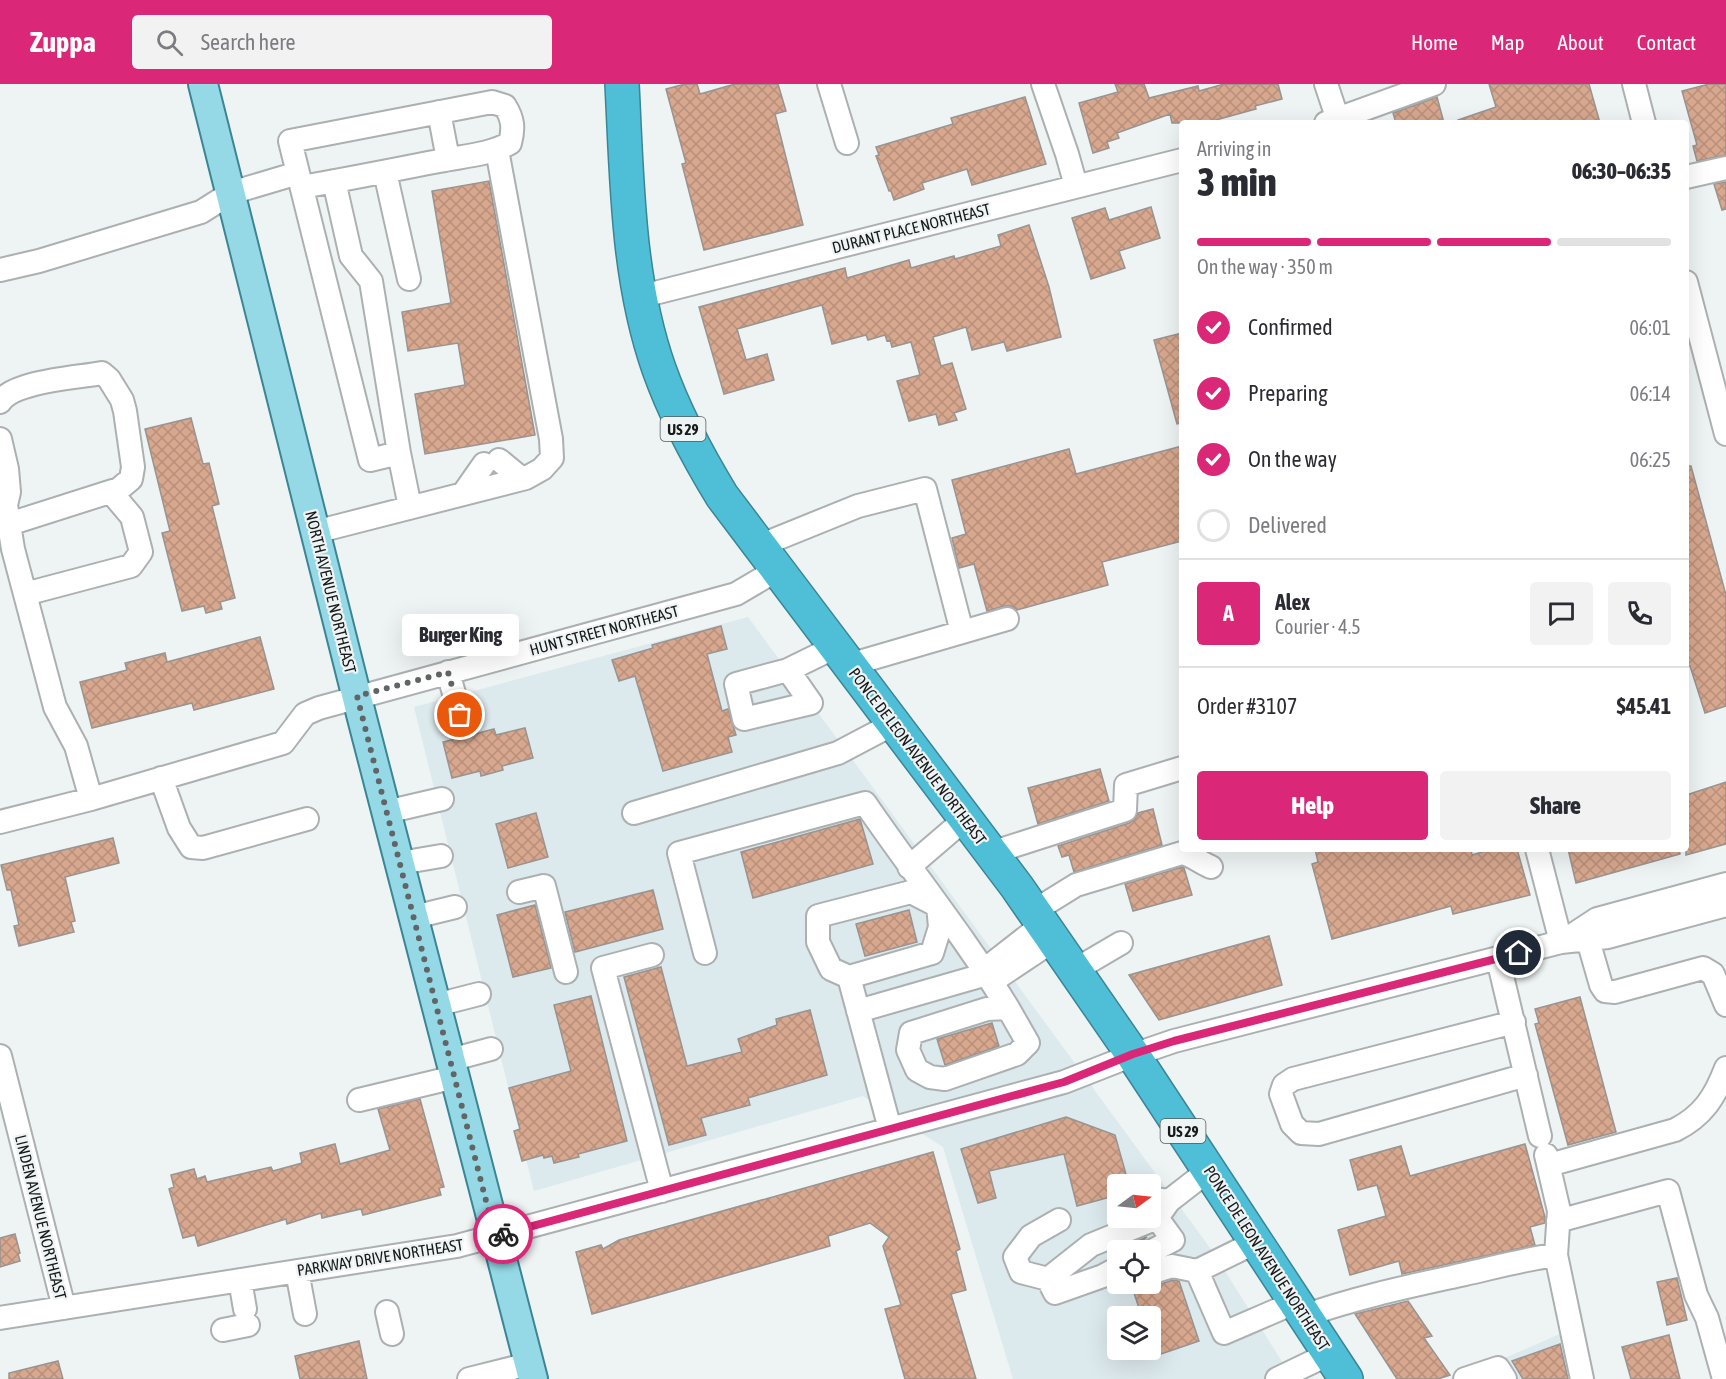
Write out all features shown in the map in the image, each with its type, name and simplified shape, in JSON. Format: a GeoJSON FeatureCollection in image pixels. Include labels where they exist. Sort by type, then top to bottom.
{"type":"FeatureCollection","features":[{"type":"Feature","properties":{"kind":"highway","name":"PONCE DE LEON AVENUE NORTHEAST"},"geometry":{"type":"LineString","coordinates":[[622,84],[630,230],[639,297],[658,369],[687,437],[722,496],[991,853],[1075,970],[1133,1054],[1337,1366]]}},
{"type":"Feature","properties":{"kind":"main road","name":"NORTH AVENUE NORTHEAST"},"geometry":{"type":"LineString","coordinates":[[203,84],[386,812],[531,1372]]}},
{"type":"Feature","properties":{"kind":"street"},"geometry":{"type":"LineString","coordinates":[[829,84],[847,143]]}},
{"type":"Feature","properties":{"kind":"street"},"geometry":{"type":"LineString","coordinates":[[1043,84],[1077,186]]}},
{"type":"Feature","properties":{"kind":"street"},"geometry":{"type":"LineString","coordinates":[[1326,84],[1334,120]]}},
{"type":"Feature","properties":{"kind":"street"},"geometry":{"type":"LineString","coordinates":[[1339,120],[1410,91],[1434,84]]}},
{"type":"Feature","properties":{"kind":"street"},"geometry":{"type":"LineString","coordinates":[[1634,84],[1643,120]]}},
{"type":"Feature","properties":{"kind":"street"},"geometry":{"type":"LineString","coordinates":[[0,270],[39,261],[201,213],[231,193],[300,180],[334,181],[497,150],[510,143],[514,130],[512,118],[505,106],[492,102],[290,141],[300,180],[370,460],[399,453]]}},
{"type":"Feature","properties":{"kind":"street"},"geometry":{"type":"LineString","coordinates":[[439,112],[448,159]]}},
{"type":"Feature","properties":{"kind":"street"},"geometry":{"type":"LineString","coordinates":[[315,532],[522,479],[542,469],[552,458],[551,439],[497,150]]}},
{"type":"Feature","properties":{"kind":"street","name":"DURANT PLACE NORTHEAST"},"geometry":{"type":"LineString","coordinates":[[639,297],[1179,160]]}},
{"type":"Feature","properties":{"kind":"street"},"geometry":{"type":"LineString","coordinates":[[1689,176],[1726,168]]}},
{"type":"Feature","properties":{"kind":"street"},"geometry":{"type":"LineString","coordinates":[[385,171],[409,279]]}},
{"type":"Feature","properties":{"kind":"street"},"geometry":{"type":"LineString","coordinates":[[334,181],[351,256],[371,281],[410,507]]}},
{"type":"Feature","properties":{"kind":"street"},"geometry":{"type":"LineString","coordinates":[[1689,293],[1726,434]]}},
{"type":"Feature","properties":{"kind":"street"},"geometry":{"type":"LineString","coordinates":[[0,402],[14,391],[28,386],[102,373],[110,379],[122,400],[133,467],[131,479],[119,489],[9,524]]}},
{"type":"Feature","properties":{"kind":"street"},"geometry":{"type":"LineString","coordinates":[[0,439],[8,469],[9,492],[6,505],[9,524],[8,564],[25,594],[55,707],[76,746],[91,799]]}},
{"type":"Feature","properties":{"kind":"street"},"geometry":{"type":"LineString","coordinates":[[463,494],[491,462],[522,479]]}},
{"type":"Feature","properties":{"kind":"street","name":"HUNT STREET NORTHEAST"},"geometry":{"type":"LineString","coordinates":[[0,822],[91,799],[283,743],[305,714],[357,696],[736,594],[768,558],[858,506],[925,489],[962,632]]}},
{"type":"Feature","properties":{"kind":"street"},"geometry":{"type":"LineString","coordinates":[[25,594],[131,566],[141,552],[132,517],[111,492]]}},
{"type":"Feature","properties":{"kind":"street"},"geometry":{"type":"LineString","coordinates":[[788,670],[842,656],[962,632],[1007,619]]}},
{"type":"Feature","properties":{"kind":"street"},"geometry":{"type":"LineString","coordinates":[[448,672],[460,715]]}},
{"type":"Feature","properties":{"kind":"street"},"geometry":{"type":"LineString","coordinates":[[634,813],[838,753],[893,724]]}},
{"type":"Feature","properties":{"kind":"street"},"geometry":{"type":"LineString","coordinates":[[991,853],[1125,810],[1126,785],[1179,769]]}},
{"type":"Feature","properties":{"kind":"street"},"geometry":{"type":"LineString","coordinates":[[161,778],[179,828],[191,847],[203,848],[307,819]]}},
{"type":"Feature","properties":{"kind":"street"},"geometry":{"type":"LineString","coordinates":[[386,812],[442,799]]}},
{"type":"Feature","properties":{"kind":"street"},"geometry":{"type":"LineString","coordinates":[[705,953],[679,853],[865,803],[987,974],[1008,1008],[1028,1043],[1017,1054],[945,1079],[930,1077],[917,1070],[908,1050],[911,1033],[987,1009],[1008,1008]]}},
{"type":"Feature","properties":{"kind":"street"},"geometry":{"type":"LineString","coordinates":[[909,867],[965,819]]}},
{"type":"Feature","properties":{"kind":"street"},"geometry":{"type":"LineString","coordinates":[[1538,852],[1561,942]]}},
{"type":"Feature","properties":{"kind":"street"},"geometry":{"type":"LineString","coordinates":[[858,1011],[987,974],[992,964],[1043,925],[1076,885],[1182,853],[1211,867]]}},
{"type":"Feature","properties":{"kind":"street"},"geometry":{"type":"LineString","coordinates":[[400,863],[441,856]]}},
{"type":"Feature","properties":{"kind":"street"},"geometry":{"type":"LineString","coordinates":[[1561,942],[1597,919],[1726,884]]}},
{"type":"Feature","properties":{"kind":"street"},"geometry":{"type":"LineString","coordinates":[[519,892],[544,886],[566,972]]}},
{"type":"Feature","properties":{"kind":"street"},"geometry":{"type":"LineString","coordinates":[[911,892],[938,906],[940,927],[932,953],[849,976],[831,969],[818,942],[818,916],[911,892]]}},
{"type":"Feature","properties":{"kind":"street"},"geometry":{"type":"LineString","coordinates":[[1561,942],[1608,937],[1726,905]]}},
{"type":"Feature","properties":{"kind":"street"},"geometry":{"type":"LineString","coordinates":[[414,917],[456,907]]}},
{"type":"Feature","properties":{"kind":"street"},"geometry":{"type":"LineString","coordinates":[[1588,940],[1600,986],[1605,991],[1615,992],[1703,968],[1713,974],[1726,1005]]}},
{"type":"Feature","properties":{"kind":"street","name":"PARKWAY DRIVE NORTHEAST"},"geometry":{"type":"LineString","coordinates":[[0,1318],[457,1246],[1064,1082],[1133,1054],[1174,1041],[1561,942]]}},
{"type":"Feature","properties":{"kind":"street"},"geometry":{"type":"LineString","coordinates":[[1075,970],[1121,943]]}},
{"type":"Feature","properties":{"kind":"street"},"geometry":{"type":"LineString","coordinates":[[652,955],[603,968],[662,1191]]}},
{"type":"Feature","properties":{"kind":"street"},"geometry":{"type":"LineString","coordinates":[[1498,959],[1559,1211],[1556,1255],[1582,1379]]}},
{"type":"Feature","properties":{"kind":"street"},"geometry":{"type":"LineString","coordinates":[[849,976],[890,1129]]}},
{"type":"Feature","properties":{"kind":"street"},"geometry":{"type":"LineString","coordinates":[[436,1005],[479,994]]}},
{"type":"Feature","properties":{"kind":"street"},"geometry":{"type":"LineString","coordinates":[[1514,1022],[1293,1078],[1284,1085],[1281,1094],[1292,1124],[1301,1133],[1319,1134],[1526,1075]]}},
{"type":"Feature","properties":{"kind":"street"},"geometry":{"type":"LineString","coordinates":[[359,1100],[453,1069],[490,1048]]}},
{"type":"Feature","properties":{"kind":"street"},"geometry":{"type":"LineString","coordinates":[[1017,1054],[1030,1091]]}},
{"type":"Feature","properties":{"kind":"street","name":"LINDEN AVENUE NORTHEAST"},"geometry":{"type":"LineString","coordinates":[[0,1056],[9,1131],[64,1308]]}},
{"type":"Feature","properties":{"kind":"street"},"geometry":{"type":"LineString","coordinates":[[1547,1160],[1675,1130],[1692,1122],[1706,1107],[1719,1087],[1726,1068]]}},
{"type":"Feature","properties":{"kind":"street"},"geometry":{"type":"LineString","coordinates":[[1161,1205],[1209,1170]]}},
{"type":"Feature","properties":{"kind":"street"},"geometry":{"type":"LineString","coordinates":[[1558,1221],[1668,1191],[1696,1295],[1707,1318],[1724,1379]]}},
{"type":"Feature","properties":{"kind":"street"},"geometry":{"type":"LineString","coordinates":[[1161,1211],[1173,1240],[1161,1246]]}},
{"type":"Feature","properties":{"kind":"street"},"geometry":{"type":"LineString","coordinates":[[1059,1220],[1031,1236],[1015,1257],[1021,1272],[1048,1279],[1055,1293],[1107,1274]]}},
{"type":"Feature","properties":{"kind":"street"},"geometry":{"type":"LineString","coordinates":[[1048,1279],[1091,1245],[1121,1228]]}},
{"type":"Feature","properties":{"kind":"street"},"geometry":{"type":"LineString","coordinates":[[1161,1270],[1172,1266],[1197,1271],[1256,1242]]}},
{"type":"Feature","properties":{"kind":"street"},"geometry":{"type":"LineString","coordinates":[[1197,1271],[1224,1333],[1300,1309],[1345,1301],[1524,1259],[1556,1255]]}},
{"type":"Feature","properties":{"kind":"street"},"geometry":{"type":"LineString","coordinates":[[297,1271],[305,1314]]}},
{"type":"Feature","properties":{"kind":"street"},"geometry":{"type":"LineString","coordinates":[[223,1330],[247,1317],[240,1281]]}},
{"type":"Feature","properties":{"kind":"street"},"geometry":{"type":"LineString","coordinates":[[1091,1293],[1107,1288]]}},
{"type":"Feature","properties":{"kind":"street"},"geometry":{"type":"LineString","coordinates":[[1277,1379],[1337,1366]]}},
{"type":"Feature","properties":{"kind":"street"},"geometry":{"type":"LineString","coordinates":[[1466,1379],[1498,1368],[1505,1379]]}},
{"type":"Feature","properties":{"kind":"street"},"geometry":{"type":"LineString","coordinates":[[469,1379],[531,1372]]}},
{"type":"Feature","properties":{"kind":"shaded area"},"geometry":{"type":"Polygon","coordinates":[[[748,617],[1156,1174],[1107,1174],[1107,1228],[1161,1228],[1161,1181],[1213,1252],[1293,1379],[1013,1379],[943,1147],[863,1096],[534,1191],[414,707],[748,617]]]}},
{"type":"Feature","properties":{"kind":"shaded area"},"geometry":{"type":"Polygon","coordinates":[[[1562,1333],[1568,1379],[1457,1379],[1562,1333]]]}},
{"type":"Feature","properties":{"kind":"building"},"geometry":{"type":"Polygon","coordinates":[[[685,84],[697,84],[700,94],[735,84],[778,84],[786,111],[775,114],[803,225],[704,250],[682,164],[686,163],[666,89],[685,84]]]}},
{"type":"Feature","properties":{"kind":"building"},"geometry":{"type":"Polygon","coordinates":[[[1115,84],[1144,84],[1149,98],[1198,86],[1199,91],[1224,84],[1278,84],[1282,99],[1216,120],[1179,120],[1179,123],[1172,123],[1170,114],[1117,133],[1119,138],[1107,142],[1109,148],[1093,153],[1079,103],[1118,92],[1115,84]]]}},
{"type":"Feature","properties":{"kind":"building"},"geometry":{"type":"Polygon","coordinates":[[[1489,84],[1589,84],[1599,120],[1458,120],[1496,107],[1489,84]]]}},
{"type":"Feature","properties":{"kind":"building"},"geometry":{"type":"Polygon","coordinates":[[[1709,84],[1726,84],[1726,155],[1697,161],[1693,146],[1697,145],[1682,91],[1709,84]]]}},
{"type":"Feature","properties":{"kind":"building"},"geometry":{"type":"Polygon","coordinates":[[[1025,97],[1046,164],[972,185],[967,169],[922,183],[924,189],[894,200],[876,156],[879,155],[876,147],[953,124],[951,118],[1025,97]]]}},
{"type":"Feature","properties":{"kind":"building"},"geometry":{"type":"Polygon","coordinates":[[[1437,97],[1443,120],[1395,120],[1393,113],[1437,97]]]}},
{"type":"Feature","properties":{"kind":"building"},"geometry":{"type":"Polygon","coordinates":[[[489,181],[535,435],[425,454],[415,394],[465,385],[458,343],[408,351],[402,312],[451,303],[432,191],[489,181]]]}},
{"type":"Feature","properties":{"kind":"building"},"geometry":{"type":"Polygon","coordinates":[[[1726,182],[1726,209],[1722,210],[1714,184],[1726,182]]]}},
{"type":"Feature","properties":{"kind":"building"},"geometry":{"type":"Polygon","coordinates":[[[1151,207],[1160,238],[1119,251],[1125,268],[1091,279],[1072,218],[1105,208],[1109,220],[1151,207]]]}},
{"type":"Feature","properties":{"kind":"building"},"geometry":{"type":"Polygon","coordinates":[[[1029,225],[1049,287],[1061,337],[1007,351],[1004,342],[972,350],[966,327],[933,337],[941,366],[952,363],[966,409],[954,413],[957,420],[939,425],[936,414],[909,421],[897,381],[920,375],[911,342],[892,347],[885,335],[868,340],[866,335],[832,344],[822,305],[737,329],[746,360],[767,354],[774,380],[724,394],[699,307],[845,268],[847,278],[909,260],[911,268],[954,256],[955,259],[1001,246],[998,235],[1029,225]]]}},
{"type":"Feature","properties":{"kind":"building"},"geometry":{"type":"Polygon","coordinates":[[[1179,334],[1179,424],[1177,424],[1154,340],[1179,334]]]}},
{"type":"Feature","properties":{"kind":"building"},"geometry":{"type":"Polygon","coordinates":[[[191,418],[203,464],[209,463],[219,504],[212,506],[235,598],[220,602],[222,609],[206,613],[204,606],[182,611],[162,533],[170,531],[145,429],[191,418]]]}},
{"type":"Feature","properties":{"kind":"building"},"geometry":{"type":"Polygon","coordinates":[[[1179,447],[1179,542],[1102,562],[1108,585],[1017,610],[1011,606],[1004,606],[987,611],[974,564],[959,568],[952,538],[966,534],[952,480],[1069,449],[1076,474],[1179,447]]]}},
{"type":"Feature","properties":{"kind":"building"},"geometry":{"type":"Polygon","coordinates":[[[1689,466],[1691,466],[1726,595],[1726,706],[1705,713],[1690,666],[1689,466]]]}},
{"type":"Feature","properties":{"kind":"building"},"geometry":{"type":"Polygon","coordinates":[[[721,626],[727,649],[707,654],[722,711],[728,709],[736,735],[728,737],[732,752],[663,771],[635,676],[619,681],[612,660],[653,648],[652,645],[721,626]]]}},
{"type":"Feature","properties":{"kind":"building"},"geometry":{"type":"Polygon","coordinates":[[[260,637],[274,689],[194,710],[192,703],[92,728],[80,682],[127,670],[125,663],[165,653],[167,662],[260,637]]]}},
{"type":"Feature","properties":{"kind":"building"},"geometry":{"type":"Polygon","coordinates":[[[525,728],[533,758],[502,766],[503,770],[481,776],[480,771],[452,778],[443,742],[494,729],[496,735],[525,728]]]}},
{"type":"Feature","properties":{"kind":"building"},"geometry":{"type":"Polygon","coordinates":[[[1100,769],[1109,801],[1038,824],[1028,788],[1100,769]]]}},
{"type":"Feature","properties":{"kind":"building"},"geometry":{"type":"Polygon","coordinates":[[[1726,782],[1726,844],[1686,855],[1686,852],[1689,852],[1689,794],[1726,782]]]}},
{"type":"Feature","properties":{"kind":"building"},"geometry":{"type":"Polygon","coordinates":[[[1153,809],[1162,845],[1074,872],[1069,855],[1062,857],[1058,846],[1129,823],[1138,813],[1153,809]]]}},
{"type":"Feature","properties":{"kind":"building"},"geometry":{"type":"Polygon","coordinates":[[[536,813],[548,857],[508,868],[496,824],[536,813]]]}},
{"type":"Feature","properties":{"kind":"building"},"geometry":{"type":"Polygon","coordinates":[[[860,819],[873,864],[753,898],[741,852],[860,819]]]}},
{"type":"Feature","properties":{"kind":"building"},"geometry":{"type":"Polygon","coordinates":[[[113,838],[119,863],[65,877],[75,921],[71,922],[74,932],[19,946],[14,926],[19,925],[11,890],[7,890],[1,865],[113,838]]]}},
{"type":"Feature","properties":{"kind":"building"},"geometry":{"type":"Polygon","coordinates":[[[1316,852],[1472,852],[1472,855],[1482,852],[1518,852],[1530,895],[1453,914],[1451,906],[1332,939],[1312,864],[1318,862],[1316,852]]]}},
{"type":"Feature","properties":{"kind":"building"},"geometry":{"type":"Polygon","coordinates":[[[1569,852],[1680,852],[1680,854],[1576,883],[1569,852]]]}},
{"type":"Feature","properties":{"kind":"building"},"geometry":{"type":"Polygon","coordinates":[[[1182,867],[1192,895],[1133,911],[1125,884],[1182,867]]]}},
{"type":"Feature","properties":{"kind":"building"},"geometry":{"type":"Polygon","coordinates":[[[653,890],[663,929],[575,952],[565,912],[653,890]]]}},
{"type":"Feature","properties":{"kind":"building"},"geometry":{"type":"Polygon","coordinates":[[[535,905],[551,968],[513,977],[497,915],[535,905]]]}},
{"type":"Feature","properties":{"kind":"building"},"geometry":{"type":"Polygon","coordinates":[[[909,910],[917,942],[865,956],[856,924],[909,910]]]}},
{"type":"Feature","properties":{"kind":"building"},"geometry":{"type":"Polygon","coordinates":[[[1269,936],[1282,985],[1159,1020],[1129,975],[1269,936]]]}},
{"type":"Feature","properties":{"kind":"building"},"geometry":{"type":"Polygon","coordinates":[[[661,967],[687,1066],[742,1052],[738,1039],[777,1025],[776,1019],[810,1010],[827,1075],[748,1098],[750,1105],[701,1118],[706,1135],[669,1145],[624,977],[661,967]]]}},
{"type":"Feature","properties":{"kind":"building"},"geometry":{"type":"Polygon","coordinates":[[[591,996],[627,1141],[554,1163],[552,1156],[544,1158],[543,1155],[522,1161],[514,1131],[520,1129],[509,1088],[571,1071],[554,1005],[591,996]]]}},
{"type":"Feature","properties":{"kind":"building"},"geometry":{"type":"Polygon","coordinates":[[[1580,997],[1616,1132],[1568,1145],[1535,1024],[1539,1023],[1535,1009],[1580,997]]]}},
{"type":"Feature","properties":{"kind":"building"},"geometry":{"type":"Polygon","coordinates":[[[992,1023],[999,1046],[945,1065],[937,1039],[992,1023]]]}},
{"type":"Feature","properties":{"kind":"building"},"geometry":{"type":"Polygon","coordinates":[[[420,1099],[444,1187],[439,1188],[441,1195],[363,1215],[361,1209],[322,1218],[321,1213],[287,1224],[286,1219],[198,1246],[195,1235],[183,1238],[169,1189],[174,1187],[171,1175],[194,1169],[197,1179],[205,1176],[207,1182],[271,1167],[273,1171],[302,1163],[300,1153],[335,1144],[340,1164],[390,1150],[378,1109],[420,1099]]]}},
{"type":"Feature","properties":{"kind":"building"},"geometry":{"type":"Polygon","coordinates":[[[1066,1117],[1115,1135],[1126,1174],[1107,1174],[1107,1198],[1077,1206],[1064,1154],[989,1171],[996,1198],[978,1203],[961,1149],[1066,1117]]]}},
{"type":"Feature","properties":{"kind":"building"},"geometry":{"type":"Polygon","coordinates":[[[1525,1144],[1545,1217],[1545,1223],[1530,1227],[1535,1245],[1402,1274],[1399,1261],[1350,1275],[1338,1230],[1386,1216],[1377,1185],[1358,1190],[1350,1160],[1401,1146],[1410,1176],[1525,1144]]]}},
{"type":"Feature","properties":{"kind":"building"},"geometry":{"type":"Polygon","coordinates":[[[933,1152],[960,1249],[956,1251],[966,1290],[951,1294],[976,1379],[905,1379],[885,1309],[901,1305],[883,1246],[889,1237],[870,1223],[828,1236],[830,1246],[592,1314],[576,1252],[601,1245],[603,1249],[619,1240],[933,1152]]]}},
{"type":"Feature","properties":{"kind":"building"},"geometry":{"type":"Polygon","coordinates":[[[15,1234],[20,1261],[0,1267],[0,1238],[15,1234]]]}},
{"type":"Feature","properties":{"kind":"building"},"geometry":{"type":"Polygon","coordinates":[[[1677,1278],[1687,1320],[1667,1325],[1657,1282],[1677,1278]]]}},
{"type":"Feature","properties":{"kind":"building"},"geometry":{"type":"Polygon","coordinates":[[[1173,1280],[1179,1281],[1199,1341],[1161,1354],[1161,1306],[1138,1306],[1134,1294],[1161,1294],[1161,1284],[1173,1280]]]}},
{"type":"Feature","properties":{"kind":"building"},"geometry":{"type":"Polygon","coordinates":[[[1408,1301],[1432,1336],[1424,1338],[1450,1375],[1438,1379],[1397,1379],[1355,1314],[1408,1301]]]}},
{"type":"Feature","properties":{"kind":"building"},"geometry":{"type":"Polygon","coordinates":[[[1669,1335],[1680,1379],[1631,1379],[1622,1347],[1669,1335]]]}},
{"type":"Feature","properties":{"kind":"building"},"geometry":{"type":"Polygon","coordinates":[[[359,1341],[367,1379],[300,1379],[295,1356],[359,1341]]]}},
{"type":"Feature","properties":{"kind":"building"},"geometry":{"type":"Polygon","coordinates":[[[1560,1344],[1568,1379],[1523,1379],[1512,1361],[1560,1344]]]}},
{"type":"Feature","properties":{"kind":"building"},"geometry":{"type":"Polygon","coordinates":[[[58,1361],[63,1379],[9,1379],[9,1373],[58,1361]]]}},
{"type":"Feature","properties":{"kind":"way so far"},"geometry":{"type":"LineString","coordinates":[[460,715],[448,672],[357,696],[495,1236],[503,1234]]}},
{"type":"Feature","properties":{"kind":"place","name":"Burger King"},"geometry":{"type":"Point","coordinates":[460,715]}},
{"type":"Feature","properties":{"kind":"route"},"geometry":{"type":"LineString","coordinates":[[503,1234],[1064,1082],[1133,1054],[1174,1041],[1519,953]]}}]}
